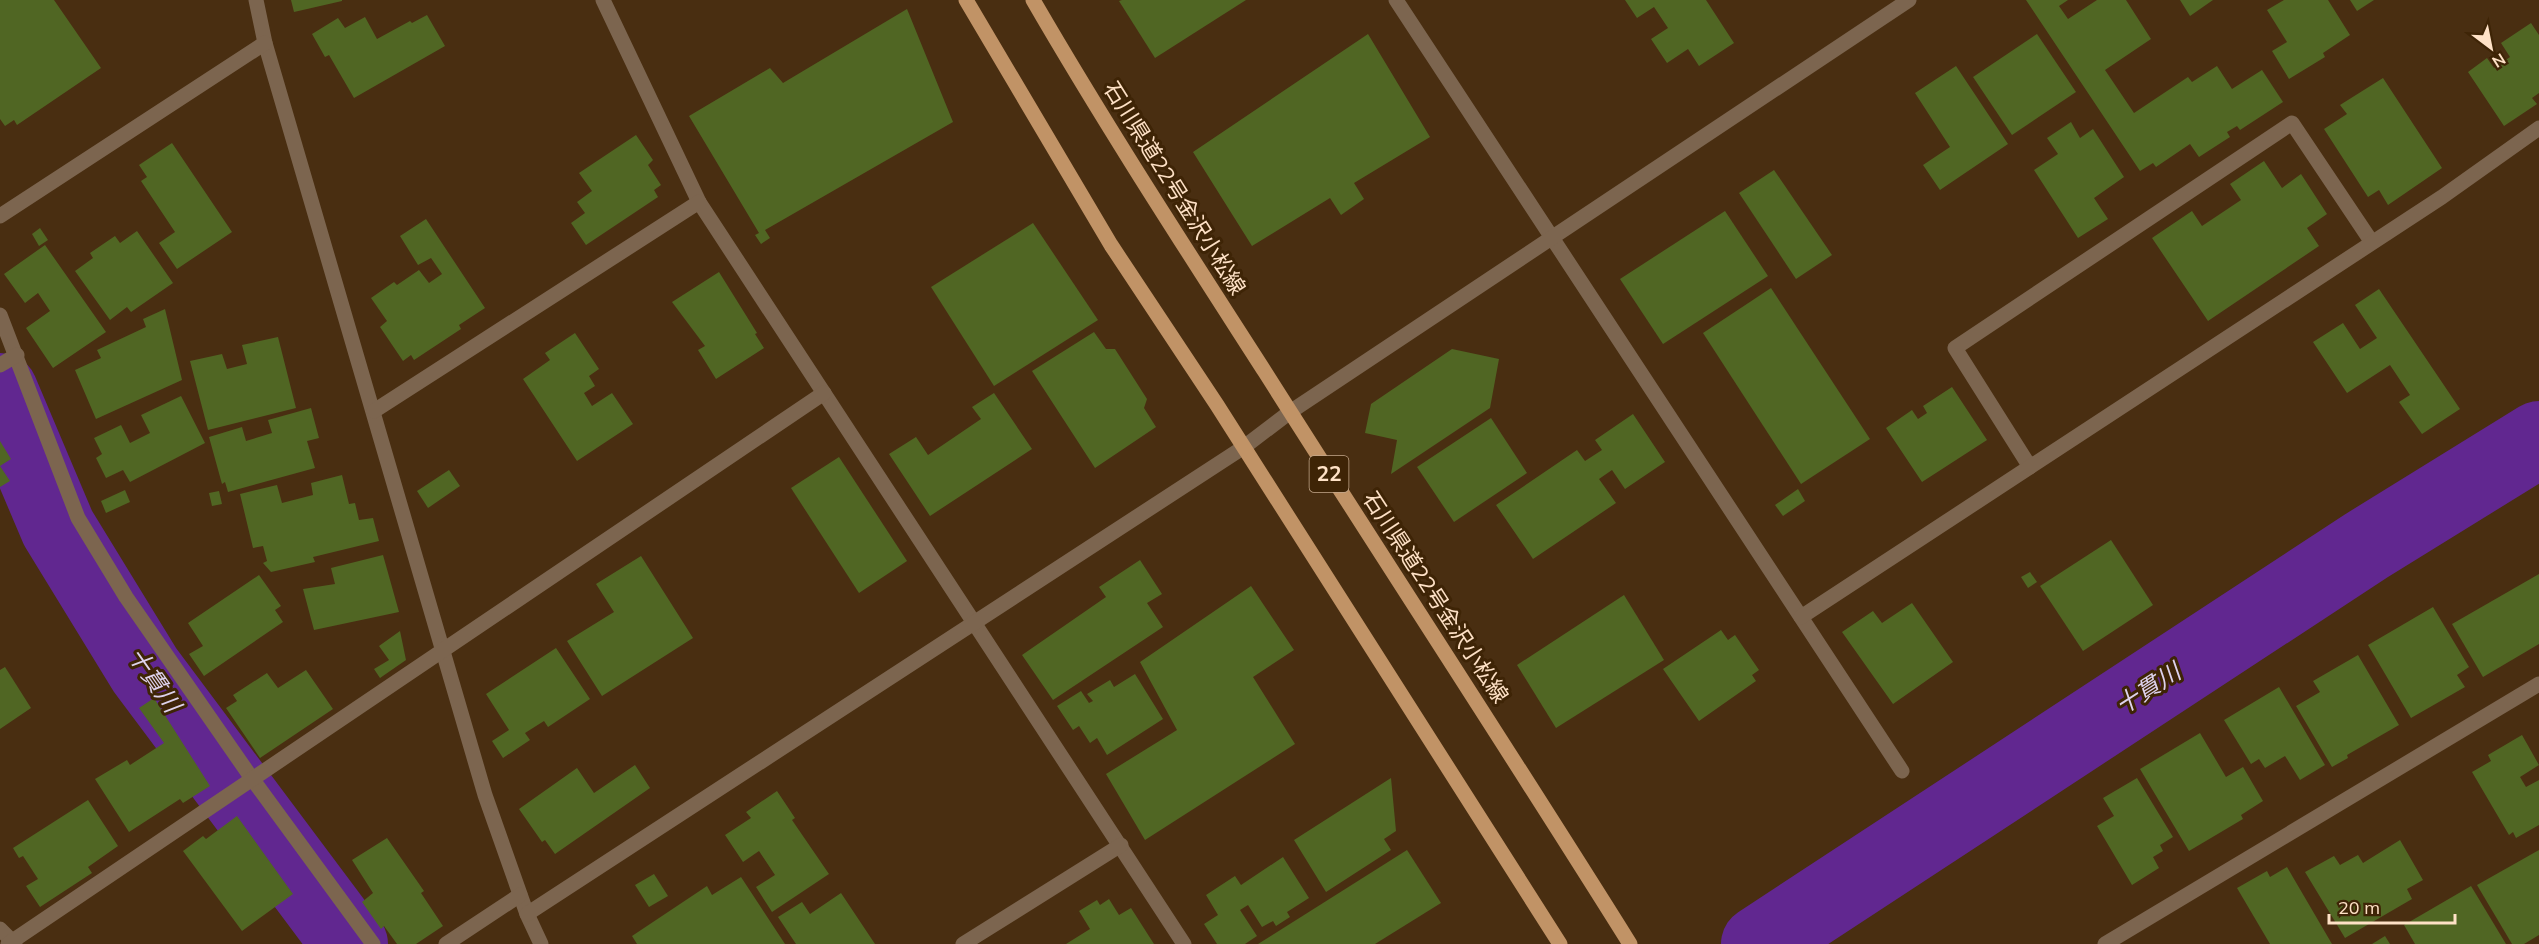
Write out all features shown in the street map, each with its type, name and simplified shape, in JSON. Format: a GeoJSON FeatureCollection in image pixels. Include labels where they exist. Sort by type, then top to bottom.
{"type":"FeatureCollection","features":[{"type":"Feature","properties":{"kind":"main road","name":"22"},"geometry":{"type":"LineString","coordinates":[[966,0],[1111,245],[1244,447],[1560,944]]}},
{"type":"Feature","properties":{"kind":"main road","name":"石川県道22号金沢小松線"},"geometry":{"type":"LineString","coordinates":[[1034,0],[1070,62],[1290,412],[1475,696],[1630,944]]}},
{"type":"Feature","properties":{"kind":"street"},"geometry":{"type":"LineString","coordinates":[[256,0],[265,43],[485,795],[527,914],[541,944]]}},
{"type":"Feature","properties":{"kind":"street"},"geometry":{"type":"LineString","coordinates":[[603,0],[699,202],[1184,944]]}},
{"type":"Feature","properties":{"kind":"street"},"geometry":{"type":"LineString","coordinates":[[1396,0],[1902,771]]}},
{"type":"Feature","properties":{"kind":"street"},"geometry":{"type":"LineString","coordinates":[[527,914],[1244,447],[1290,412],[1909,0]]}},
{"type":"Feature","properties":{"kind":"street"},"geometry":{"type":"LineString","coordinates":[[0,216],[265,43]]}},
{"type":"Feature","properties":{"kind":"street"},"geometry":{"type":"LineString","coordinates":[[2030,467],[1955,348],[2292,123],[2371,241]]}},
{"type":"Feature","properties":{"kind":"street"},"geometry":{"type":"LineString","coordinates":[[1801,617],[2371,241],[2442,197],[2539,128]]}},
{"type":"Feature","properties":{"kind":"street"},"geometry":{"type":"LineString","coordinates":[[374,411],[699,202]]}},
{"type":"Feature","properties":{"kind":"street"},"geometry":{"type":"LineString","coordinates":[[0,315],[7,361],[78,518],[126,597],[249,783],[373,944]]}},
{"type":"Feature","properties":{"kind":"street"},"geometry":{"type":"LineString","coordinates":[[0,929],[12,943],[824,393]]}},
{"type":"Feature","properties":{"kind":"street"},"geometry":{"type":"LineString","coordinates":[[2105,944],[2539,684]]}},
{"type":"Feature","properties":{"kind":"street"},"geometry":{"type":"LineString","coordinates":[[963,944],[1121,845]]}},
{"type":"Feature","properties":{"kind":"street"},"geometry":{"type":"LineString","coordinates":[[446,944],[520,895]]}},
{"type":"Feature","properties":{"kind":"building"},"geometry":{"type":"Polygon","coordinates":[[[0,0],[54,0],[101,68],[17,125],[14,120],[5,126],[0,119],[0,0]]]}},
{"type":"Feature","properties":{"kind":"building"},"geometry":{"type":"Polygon","coordinates":[[[291,0],[342,0],[342,1],[294,12],[291,0]]]}},
{"type":"Feature","properties":{"kind":"building"},"geometry":{"type":"Polygon","coordinates":[[[1246,0],[1155,58],[1119,1],[1246,0]]]}},
{"type":"Feature","properties":{"kind":"building"},"geometry":{"type":"Polygon","coordinates":[[[1625,0],[1706,0],[1734,43],[1699,66],[1688,49],[1667,63],[1651,39],[1668,28],[1654,7],[1637,18],[1625,0]]]}},
{"type":"Feature","properties":{"kind":"building"},"geometry":{"type":"Polygon","coordinates":[[[2026,0],[2068,0],[2059,6],[2068,19],[2097,0],[2126,0],[2151,39],[2105,70],[2134,113],[2188,77],[2192,82],[2217,66],[2232,89],[2262,70],[2283,102],[2240,130],[2237,126],[2227,132],[2230,137],[2199,157],[2190,144],[2156,167],[2153,163],[2140,171],[2026,0]]]}},
{"type":"Feature","properties":{"kind":"building"},"geometry":{"type":"Polygon","coordinates":[[[2180,0],[2213,0],[2190,16],[2180,0]]]}},
{"type":"Feature","properties":{"kind":"building"},"geometry":{"type":"Polygon","coordinates":[[[2284,0],[2328,0],[2350,35],[2323,53],[2325,57],[2289,79],[2272,51],[2287,42],[2267,10],[2284,0]]]}},
{"type":"Feature","properties":{"kind":"building"},"geometry":{"type":"Polygon","coordinates":[[[2350,0],[2374,0],[2357,11],[2350,0]]]}},
{"type":"Feature","properties":{"kind":"building"},"geometry":{"type":"Polygon","coordinates":[[[907,9],[953,122],[765,230],[770,238],[761,244],[755,235],[759,233],[689,116],[770,68],[783,83],[907,9]]]}},
{"type":"Feature","properties":{"kind":"building"},"geometry":{"type":"Polygon","coordinates":[[[427,15],[445,46],[354,98],[329,55],[325,57],[312,34],[338,18],[345,28],[365,17],[377,39],[410,21],[412,23],[427,15]]]}},
{"type":"Feature","properties":{"kind":"building"},"geometry":{"type":"Polygon","coordinates":[[[2531,23],[2539,35],[2539,93],[2532,98],[2537,104],[2504,126],[2468,72],[2487,58],[2494,68],[2510,57],[2501,43],[2531,23]]]}},
{"type":"Feature","properties":{"kind":"building"},"geometry":{"type":"Polygon","coordinates":[[[1368,34],[1430,137],[1354,183],[1364,199],[1341,215],[1330,198],[1252,246],[1193,152],[1368,34]]]}},
{"type":"Feature","properties":{"kind":"building"},"geometry":{"type":"Polygon","coordinates":[[[2037,34],[2076,92],[2012,135],[1973,77],[2037,34]]]}},
{"type":"Feature","properties":{"kind":"building"},"geometry":{"type":"Polygon","coordinates":[[[1956,66],[2008,144],[1940,190],[1923,165],[1950,147],[1915,93],[1956,66]]]}},
{"type":"Feature","properties":{"kind":"building"},"geometry":{"type":"Polygon","coordinates":[[[2383,78],[2442,168],[2388,205],[2379,190],[2368,197],[2324,129],[2347,114],[2340,105],[2383,78]]]}},
{"type":"Feature","properties":{"kind":"building"},"geometry":{"type":"Polygon","coordinates":[[[2071,122],[2080,138],[2093,129],[2124,177],[2094,198],[2108,219],[2078,238],[2034,170],[2058,154],[2047,138],[2071,122]]]}},
{"type":"Feature","properties":{"kind":"building"},"geometry":{"type":"Polygon","coordinates":[[[636,135],[653,160],[648,165],[661,185],[654,190],[658,197],[586,245],[571,223],[585,213],[577,202],[592,191],[579,173],[636,135]]]}},
{"type":"Feature","properties":{"kind":"building"},"geometry":{"type":"Polygon","coordinates":[[[172,143],[232,232],[177,269],[159,243],[175,232],[141,181],[147,177],[139,165],[172,143]]]}},
{"type":"Feature","properties":{"kind":"building"},"geometry":{"type":"Polygon","coordinates":[[[2264,161],[2282,188],[2301,174],[2327,214],[2307,228],[2319,246],[2208,321],[2152,238],[2192,211],[2202,226],[2241,200],[2230,184],[2264,161]]]}},
{"type":"Feature","properties":{"kind":"building"},"geometry":{"type":"Polygon","coordinates":[[[1774,170],[1832,255],[1796,279],[1739,193],[1774,170]]]}},
{"type":"Feature","properties":{"kind":"building"},"geometry":{"type":"Polygon","coordinates":[[[1725,211],[1768,276],[1663,344],[1620,279],[1725,211]]]}},
{"type":"Feature","properties":{"kind":"building"},"geometry":{"type":"Polygon","coordinates":[[[426,219],[485,308],[459,325],[461,329],[414,360],[411,355],[403,361],[380,327],[387,321],[371,298],[394,282],[397,285],[419,270],[429,283],[442,274],[431,258],[418,265],[400,236],[426,219]]]}},
{"type":"Feature","properties":{"kind":"building"},"geometry":{"type":"Polygon","coordinates":[[[1033,223],[1098,320],[994,386],[931,287],[1033,223]]]}},
{"type":"Feature","properties":{"kind":"building"},"geometry":{"type":"Polygon","coordinates":[[[40,228],[48,240],[39,246],[32,234],[40,228]]]}},
{"type":"Feature","properties":{"kind":"building"},"geometry":{"type":"Polygon","coordinates":[[[137,231],[173,283],[131,312],[127,307],[110,320],[75,271],[93,258],[90,253],[115,236],[120,243],[137,231]]]}},
{"type":"Feature","properties":{"kind":"building"},"geometry":{"type":"Polygon","coordinates":[[[45,245],[106,332],[53,368],[26,328],[50,311],[38,293],[25,303],[4,274],[45,245]]]}},
{"type":"Feature","properties":{"kind":"building"},"geometry":{"type":"Polygon","coordinates":[[[719,272],[764,348],[716,379],[698,350],[705,346],[672,302],[719,272]]]}},
{"type":"Feature","properties":{"kind":"building"},"geometry":{"type":"Polygon","coordinates":[[[1771,288],[1870,439],[1801,484],[1703,333],[1771,288]]]}},
{"type":"Feature","properties":{"kind":"building"},"geometry":{"type":"Polygon","coordinates":[[[2379,289],[2460,409],[2422,434],[2399,402],[2410,395],[2390,365],[2347,393],[2313,342],[2343,323],[2360,349],[2377,338],[2355,305],[2379,289]]]}},
{"type":"Feature","properties":{"kind":"building"},"geometry":{"type":"Polygon","coordinates":[[[165,309],[182,380],[96,419],[75,370],[101,358],[97,350],[146,327],[143,319],[165,309]]]}},
{"type":"Feature","properties":{"kind":"building"},"geometry":{"type":"Polygon","coordinates":[[[1094,332],[1106,349],[1115,349],[1147,399],[1144,408],[1156,427],[1095,468],[1032,371],[1094,332]]]}},
{"type":"Feature","properties":{"kind":"building"},"geometry":{"type":"Polygon","coordinates":[[[575,333],[599,369],[589,376],[595,386],[584,393],[592,406],[612,393],[633,424],[577,461],[523,379],[550,360],[545,353],[575,333]]]}},
{"type":"Feature","properties":{"kind":"building"},"geometry":{"type":"Polygon","coordinates":[[[278,337],[296,408],[208,430],[190,361],[222,354],[227,369],[247,364],[242,345],[278,337]]]}},
{"type":"Feature","properties":{"kind":"building"},"geometry":{"type":"Polygon","coordinates":[[[1452,349],[1499,359],[1490,408],[1391,474],[1397,440],[1365,433],[1371,404],[1452,349]]]}},
{"type":"Feature","properties":{"kind":"building"},"geometry":{"type":"Polygon","coordinates":[[[1952,387],[1987,440],[1922,482],[1886,428],[1912,410],[1918,419],[1927,413],[1923,406],[1952,387]]]}},
{"type":"Feature","properties":{"kind":"building"},"geometry":{"type":"Polygon","coordinates":[[[994,393],[1032,449],[930,516],[889,454],[916,437],[928,455],[981,419],[972,407],[994,393]]]}},
{"type":"Feature","properties":{"kind":"building"},"geometry":{"type":"Polygon","coordinates":[[[181,396],[205,443],[130,482],[123,470],[106,478],[96,458],[102,454],[94,438],[121,425],[130,443],[150,433],[141,415],[181,396]]]}},
{"type":"Feature","properties":{"kind":"building"},"geometry":{"type":"Polygon","coordinates":[[[311,408],[319,438],[307,441],[315,468],[228,492],[225,482],[222,484],[209,437],[242,427],[246,441],[272,433],[268,420],[311,408]]]}},
{"type":"Feature","properties":{"kind":"building"},"geometry":{"type":"Polygon","coordinates":[[[1633,414],[1665,462],[1625,489],[1612,470],[1599,479],[1616,503],[1533,559],[1496,505],[1577,450],[1585,461],[1602,450],[1595,440],[1633,414]]]}},
{"type":"Feature","properties":{"kind":"building"},"geometry":{"type":"Polygon","coordinates":[[[1491,418],[1527,473],[1454,522],[1417,467],[1491,418]]]}},
{"type":"Feature","properties":{"kind":"building"},"geometry":{"type":"Polygon","coordinates":[[[0,441],[11,459],[0,466],[0,441]]]}},
{"type":"Feature","properties":{"kind":"building"},"geometry":{"type":"Polygon","coordinates":[[[839,457],[907,561],[859,593],[791,488],[839,457]]]}},
{"type":"Feature","properties":{"kind":"building"},"geometry":{"type":"Polygon","coordinates":[[[0,466],[10,481],[0,487],[0,466]]]}},
{"type":"Feature","properties":{"kind":"building"},"geometry":{"type":"Polygon","coordinates":[[[449,470],[460,486],[428,508],[417,491],[449,470]]]}},
{"type":"Feature","properties":{"kind":"building"},"geometry":{"type":"Polygon","coordinates":[[[342,475],[349,504],[355,503],[359,520],[373,518],[379,541],[313,557],[315,562],[271,572],[263,563],[267,561],[263,546],[253,548],[240,494],[277,485],[282,503],[313,495],[311,483],[342,475]]]}},
{"type":"Feature","properties":{"kind":"building"},"geometry":{"type":"Polygon","coordinates":[[[1798,489],[1805,501],[1783,516],[1775,505],[1798,489]]]}},
{"type":"Feature","properties":{"kind":"building"},"geometry":{"type":"Polygon","coordinates":[[[125,490],[130,502],[106,513],[101,501],[125,490]]]}},
{"type":"Feature","properties":{"kind":"building"},"geometry":{"type":"Polygon","coordinates":[[[219,491],[222,504],[212,506],[209,493],[219,491]]]}},
{"type":"Feature","properties":{"kind":"building"},"geometry":{"type":"Polygon","coordinates":[[[2111,540],[2153,605],[2083,651],[2040,586],[2111,540]]]}},
{"type":"Feature","properties":{"kind":"building"},"geometry":{"type":"Polygon","coordinates":[[[383,555],[399,612],[314,630],[303,589],[335,584],[331,568],[383,555]]]}},
{"type":"Feature","properties":{"kind":"building"},"geometry":{"type":"Polygon","coordinates":[[[641,556],[693,638],[602,696],[567,641],[614,612],[596,584],[641,556]]]}},
{"type":"Feature","properties":{"kind":"building"},"geometry":{"type":"Polygon","coordinates":[[[1140,560],[1162,594],[1147,603],[1163,627],[1053,700],[1022,655],[1106,597],[1099,587],[1140,560]]]}},
{"type":"Feature","properties":{"kind":"building"},"geometry":{"type":"Polygon","coordinates":[[[2030,572],[2037,582],[2028,588],[2021,577],[2030,572]]]}},
{"type":"Feature","properties":{"kind":"building"},"geometry":{"type":"Polygon","coordinates":[[[2539,574],[2539,644],[2483,677],[2452,624],[2539,574]]]}},
{"type":"Feature","properties":{"kind":"building"},"geometry":{"type":"Polygon","coordinates":[[[259,575],[281,606],[275,610],[283,622],[204,676],[189,654],[203,646],[188,623],[259,575]]]}},
{"type":"Feature","properties":{"kind":"building"},"geometry":{"type":"Polygon","coordinates":[[[1251,586],[1294,650],[1253,677],[1295,744],[1145,840],[1106,774],[1177,730],[1140,662],[1251,586]]]}},
{"type":"Feature","properties":{"kind":"building"},"geometry":{"type":"Polygon","coordinates":[[[1624,595],[1664,660],[1556,728],[1517,665],[1624,595]]]}},
{"type":"Feature","properties":{"kind":"building"},"geometry":{"type":"Polygon","coordinates":[[[1912,603],[1953,662],[1893,704],[1842,632],[1873,611],[1882,623],[1912,603]]]}},
{"type":"Feature","properties":{"kind":"building"},"geometry":{"type":"Polygon","coordinates":[[[2433,607],[2469,667],[2457,675],[2465,687],[2411,718],[2368,645],[2433,607]]]}},
{"type":"Feature","properties":{"kind":"building"},"geometry":{"type":"Polygon","coordinates":[[[1721,630],[1728,640],[1735,635],[1759,670],[1752,675],[1756,681],[1699,721],[1663,669],[1721,630]]]}},
{"type":"Feature","properties":{"kind":"building"},"geometry":{"type":"Polygon","coordinates":[[[400,631],[406,660],[380,678],[374,669],[389,660],[379,646],[400,631]]]}},
{"type":"Feature","properties":{"kind":"building"},"geometry":{"type":"Polygon","coordinates":[[[556,648],[590,699],[548,727],[544,721],[525,733],[530,740],[503,758],[492,741],[509,730],[486,694],[556,648]]]}},
{"type":"Feature","properties":{"kind":"building"},"geometry":{"type":"Polygon","coordinates":[[[2358,655],[2399,725],[2347,755],[2348,758],[2332,767],[2296,706],[2320,692],[2313,681],[2358,655]]]}},
{"type":"Feature","properties":{"kind":"building"},"geometry":{"type":"Polygon","coordinates":[[[5,667],[31,708],[0,729],[0,670],[5,667]]]}},
{"type":"Feature","properties":{"kind":"building"},"geometry":{"type":"Polygon","coordinates":[[[306,670],[333,709],[260,758],[226,708],[237,701],[233,695],[267,673],[278,688],[306,670]]]}},
{"type":"Feature","properties":{"kind":"building"},"geometry":{"type":"Polygon","coordinates":[[[1135,674],[1163,719],[1107,755],[1097,738],[1090,743],[1079,726],[1073,730],[1057,706],[1081,691],[1089,703],[1093,701],[1087,694],[1110,680],[1114,687],[1135,674]]]}},
{"type":"Feature","properties":{"kind":"building"},"geometry":{"type":"Polygon","coordinates":[[[2279,687],[2325,765],[2300,780],[2285,756],[2265,768],[2259,759],[2251,764],[2224,720],[2279,687]]]}},
{"type":"Feature","properties":{"kind":"building"},"geometry":{"type":"Polygon","coordinates":[[[154,698],[210,786],[183,803],[180,799],[129,832],[95,779],[127,760],[130,765],[164,743],[139,708],[154,698]]]}},
{"type":"Feature","properties":{"kind":"building"},"geometry":{"type":"Polygon","coordinates":[[[2200,733],[2226,777],[2243,767],[2263,801],[2241,815],[2243,819],[2189,851],[2140,769],[2200,733]]]}},
{"type":"Feature","properties":{"kind":"building"},"geometry":{"type":"Polygon","coordinates":[[[2522,735],[2539,765],[2520,777],[2526,787],[2539,780],[2539,825],[2516,838],[2513,832],[2509,835],[2472,772],[2491,761],[2488,755],[2522,735]]]}},
{"type":"Feature","properties":{"kind":"building"},"geometry":{"type":"Polygon","coordinates":[[[635,765],[650,788],[555,854],[545,840],[542,842],[519,809],[577,768],[594,793],[635,765]]]}},
{"type":"Feature","properties":{"kind":"building"},"geometry":{"type":"Polygon","coordinates":[[[1391,778],[1396,831],[1384,839],[1391,850],[1326,892],[1294,840],[1391,778]]]}},
{"type":"Feature","properties":{"kind":"building"},"geometry":{"type":"Polygon","coordinates":[[[2137,778],[2173,837],[2160,845],[2163,851],[2153,857],[2159,868],[2132,885],[2097,826],[2114,816],[2103,798],[2137,778]]]}},
{"type":"Feature","properties":{"kind":"building"},"geometry":{"type":"Polygon","coordinates":[[[777,791],[795,818],[792,820],[829,874],[772,912],[756,887],[775,875],[759,851],[743,862],[725,835],[751,818],[746,812],[777,791]]]}},
{"type":"Feature","properties":{"kind":"building"},"geometry":{"type":"Polygon","coordinates":[[[88,800],[118,846],[88,867],[92,873],[40,907],[26,886],[38,879],[23,856],[19,858],[13,848],[88,800]]]}},
{"type":"Feature","properties":{"kind":"building"},"geometry":{"type":"Polygon","coordinates":[[[237,816],[293,894],[242,931],[183,851],[203,836],[206,839],[237,816]]]}},
{"type":"Feature","properties":{"kind":"building"},"geometry":{"type":"Polygon","coordinates":[[[387,838],[424,891],[421,893],[443,926],[416,944],[397,944],[384,926],[381,929],[362,902],[373,893],[352,860],[387,838]]]}},
{"type":"Feature","properties":{"kind":"building"},"geometry":{"type":"Polygon","coordinates":[[[2400,840],[2423,880],[2407,889],[2412,899],[2345,938],[2305,872],[2334,856],[2340,865],[2358,855],[2363,863],[2400,840]]]}},
{"type":"Feature","properties":{"kind":"building"},"geometry":{"type":"Polygon","coordinates":[[[1407,850],[1441,903],[1375,944],[1258,944],[1407,850]]]}},
{"type":"Feature","properties":{"kind":"building"},"geometry":{"type":"Polygon","coordinates":[[[2539,850],[2539,935],[2524,944],[2512,944],[2477,885],[2539,850]]]}},
{"type":"Feature","properties":{"kind":"building"},"geometry":{"type":"Polygon","coordinates":[[[1283,857],[1309,898],[1287,912],[1290,917],[1276,926],[1273,921],[1262,927],[1248,905],[1240,910],[1257,936],[1245,944],[1217,944],[1204,924],[1218,915],[1206,895],[1235,876],[1241,885],[1283,857]]]}},
{"type":"Feature","properties":{"kind":"building"},"geometry":{"type":"Polygon","coordinates":[[[2287,867],[2332,944],[2270,944],[2237,888],[2267,871],[2270,877],[2287,867]]]}},
{"type":"Feature","properties":{"kind":"building"},"geometry":{"type":"Polygon","coordinates":[[[654,874],[668,896],[649,907],[635,885],[654,874]]]}},
{"type":"Feature","properties":{"kind":"building"},"geometry":{"type":"Polygon","coordinates":[[[741,877],[785,944],[637,944],[632,936],[707,886],[712,895],[741,877]]]}},
{"type":"Feature","properties":{"kind":"building"},"geometry":{"type":"Polygon","coordinates":[[[2471,886],[2506,944],[2415,944],[2404,925],[2471,886]]]}},
{"type":"Feature","properties":{"kind":"building"},"geometry":{"type":"Polygon","coordinates":[[[841,893],[875,944],[796,944],[778,917],[802,902],[810,914],[841,893]]]}},
{"type":"Feature","properties":{"kind":"building"},"geometry":{"type":"Polygon","coordinates":[[[1109,899],[1119,915],[1131,908],[1154,944],[1066,944],[1090,929],[1079,911],[1097,900],[1100,905],[1109,899]]]}},
{"type":"Feature","properties":{"kind":"building"},"geometry":{"type":"Polygon","coordinates":[[[2385,936],[2390,944],[2372,944],[2385,936]]]}},
{"type":"Feature","properties":{"kind":"waterway","name":"十貫川"},"geometry":{"type":"LineString","coordinates":[[0,391],[58,528],[145,670],[350,944]]}},
{"type":"Feature","properties":{"kind":"waterway","name":"十貫川"},"geometry":{"type":"LineString","coordinates":[[1759,944],[2366,546],[2539,439]]}}]}
